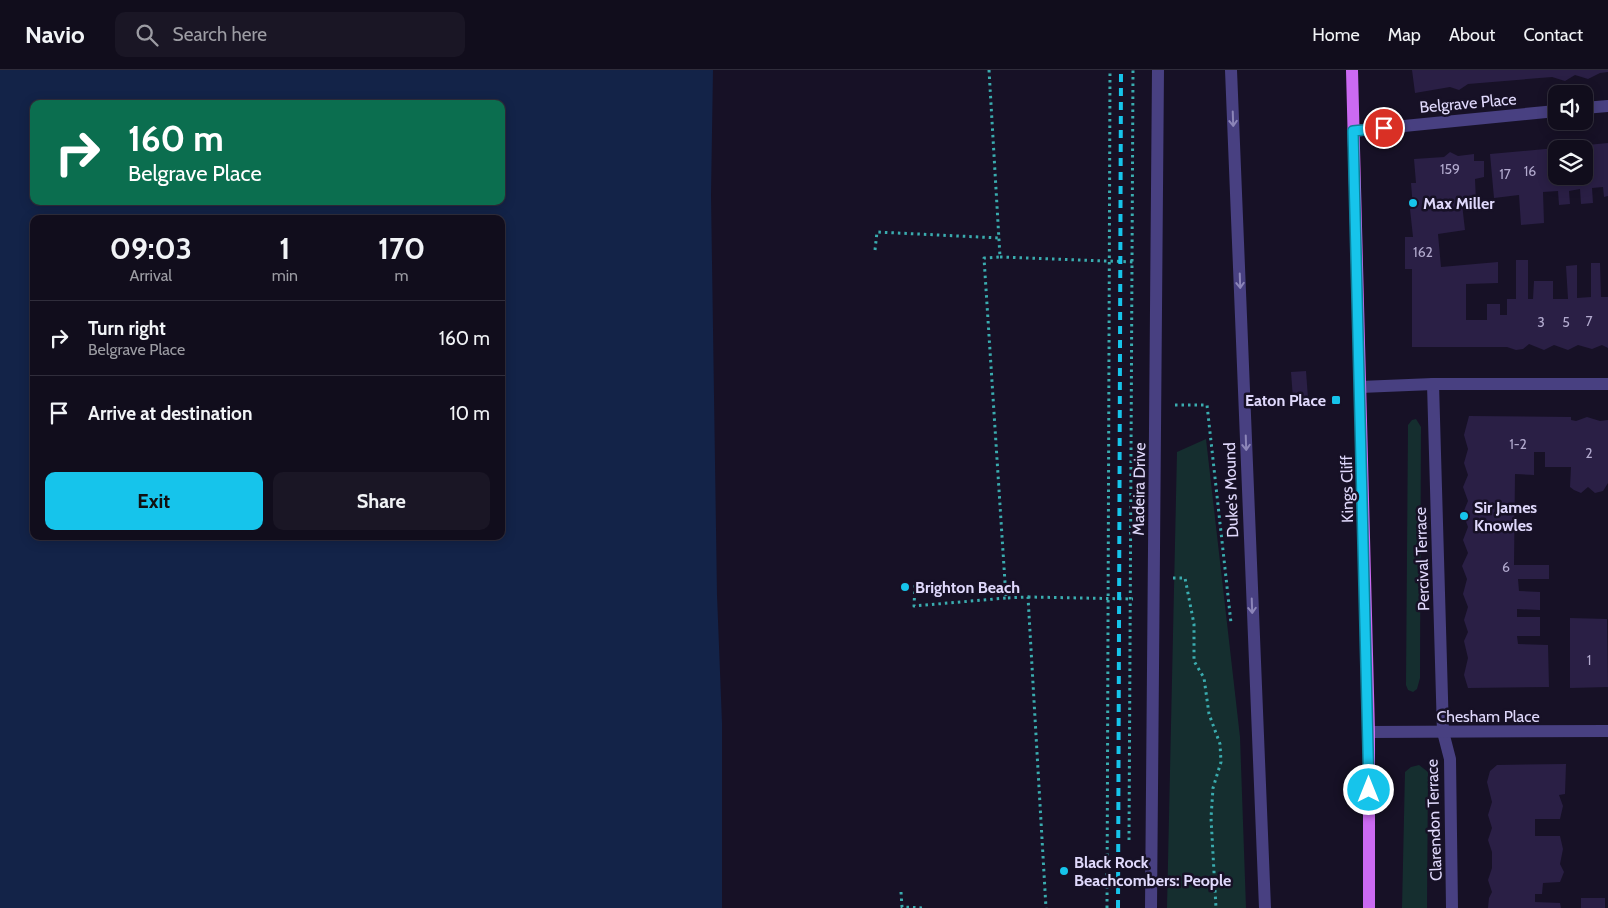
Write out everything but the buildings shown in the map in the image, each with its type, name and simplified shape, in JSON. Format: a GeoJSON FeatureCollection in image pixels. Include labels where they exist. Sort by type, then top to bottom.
{"type":"FeatureCollection","features":[{"type":"Feature","properties":{"kind":"main road","name":"Kings Cliff"},"geometry":{"type":"LineString","coordinates":[[1352,70],[1369,732],[1369,908]]}},
{"type":"Feature","properties":{"kind":"street","name":"Madeira Drive"},"geometry":{"type":"LineString","coordinates":[[1151,908],[1158,70]]}},
{"type":"Feature","properties":{"kind":"street","name":"Duke's Mound"},"geometry":{"type":"LineString","coordinates":[[1231,70],[1265,908]]}},
{"type":"Feature","properties":{"kind":"street"},"geometry":{"type":"LineString","coordinates":[[1593,107],[1608,106]]}},
{"type":"Feature","properties":{"kind":"street","name":"Belgrave Place"},"geometry":{"type":"LineString","coordinates":[[1353,131],[1548,112]]}},
{"type":"Feature","properties":{"kind":"street"},"geometry":{"type":"LineString","coordinates":[[1360,388],[1433,384],[1608,384]]}},
{"type":"Feature","properties":{"kind":"street","name":"Percival Terrace"},"geometry":{"type":"LineString","coordinates":[[1433,384],[1443,732]]}},
{"type":"Feature","properties":{"kind":"street","name":"Chesham Place"},"geometry":{"type":"LineString","coordinates":[[1369,732],[1608,731]]}},
{"type":"Feature","properties":{"kind":"street","name":"Clarendon Terrace"},"geometry":{"type":"LineString","coordinates":[[1443,732],[1450,759],[1452,908]]}},
{"type":"Feature","properties":{"kind":"path"},"geometry":{"type":"LineString","coordinates":[[989,70],[1000,257]]}},
{"type":"Feature","properties":{"kind":"path"},"geometry":{"type":"LineString","coordinates":[[1107,908],[1110,70]]}},
{"type":"Feature","properties":{"kind":"path"},"geometry":{"type":"LineString","coordinates":[[1128,848],[1134,70]]}},
{"type":"Feature","properties":{"kind":"path"},"geometry":{"type":"LineString","coordinates":[[875,250],[877,232],[999,238]]}},
{"type":"Feature","properties":{"kind":"path"},"geometry":{"type":"LineString","coordinates":[[1006,598],[984,258],[1155,263]]}},
{"type":"Feature","properties":{"kind":"path"},"geometry":{"type":"LineString","coordinates":[[1156,405],[1207,405],[1232,631]]}},
{"type":"Feature","properties":{"kind":"path"},"geometry":{"type":"LineString","coordinates":[[1185,578],[1194,624],[1194,660],[1204,678],[1209,714],[1220,744],[1221,762],[1213,788],[1212,818],[1216,908]]}},
{"type":"Feature","properties":{"kind":"path"},"geometry":{"type":"LineString","coordinates":[[914,585],[914,606],[1028,597],[1154,599]]}},
{"type":"Feature","properties":{"kind":"path"},"geometry":{"type":"LineString","coordinates":[[1028,597],[1046,908]]}},
{"type":"Feature","properties":{"kind":"path"},"geometry":{"type":"LineString","coordinates":[[901,892],[902,907],[924,908]]}},
{"type":"Feature","properties":{"kind":"green space"},"geometry":{"type":"Polygon","coordinates":[[[1416,419],[1421,427],[1420,678],[1417,689],[1413,692],[1408,690],[1406,685],[1408,425],[1412,420],[1416,419]]]}},
{"type":"Feature","properties":{"kind":"green space"},"geometry":{"type":"Polygon","coordinates":[[[1206,439],[1240,737],[1246,908],[1167,908],[1177,452],[1206,439]]]}},
{"type":"Feature","properties":{"kind":"green space"},"geometry":{"type":"Polygon","coordinates":[[[1419,765],[1428,772],[1427,908],[1402,908],[1405,772],[1411,767],[1419,765]]]}},
{"type":"Feature","properties":{"kind":"water"},"geometry":{"type":"Polygon","coordinates":[[[0,70],[713,70],[711,195],[717,595],[722,723],[722,908],[0,908],[0,70]]]}},
{"type":"Feature","properties":{"kind":"railway"},"geometry":{"type":"LineString","coordinates":[[1118,908],[1121,70]]}},
{"type":"Feature","properties":{"kind":"place","name":"Max Miller"},"geometry":{"type":"Point","coordinates":[1413,203]}},
{"type":"Feature","properties":{"kind":"place","name":"Eaton Place"},"geometry":{"type":"Point","coordinates":[1336,400]}},
{"type":"Feature","properties":{"kind":"place","name":"Sir James Knowles"},"geometry":{"type":"Point","coordinates":[1464,516]}},
{"type":"Feature","properties":{"kind":"place","name":"Brighton Beach"},"geometry":{"type":"Point","coordinates":[905,587]}},
{"type":"Feature","properties":{"kind":"place","name":"Black Rock Beachcombers: People"},"geometry":{"type":"Point","coordinates":[1064,871]}},
{"type":"Feature","properties":{"kind":"route"},"geometry":{"type":"LineString","coordinates":[[1369,790],[1353,131],[1384,128]]}}]}
